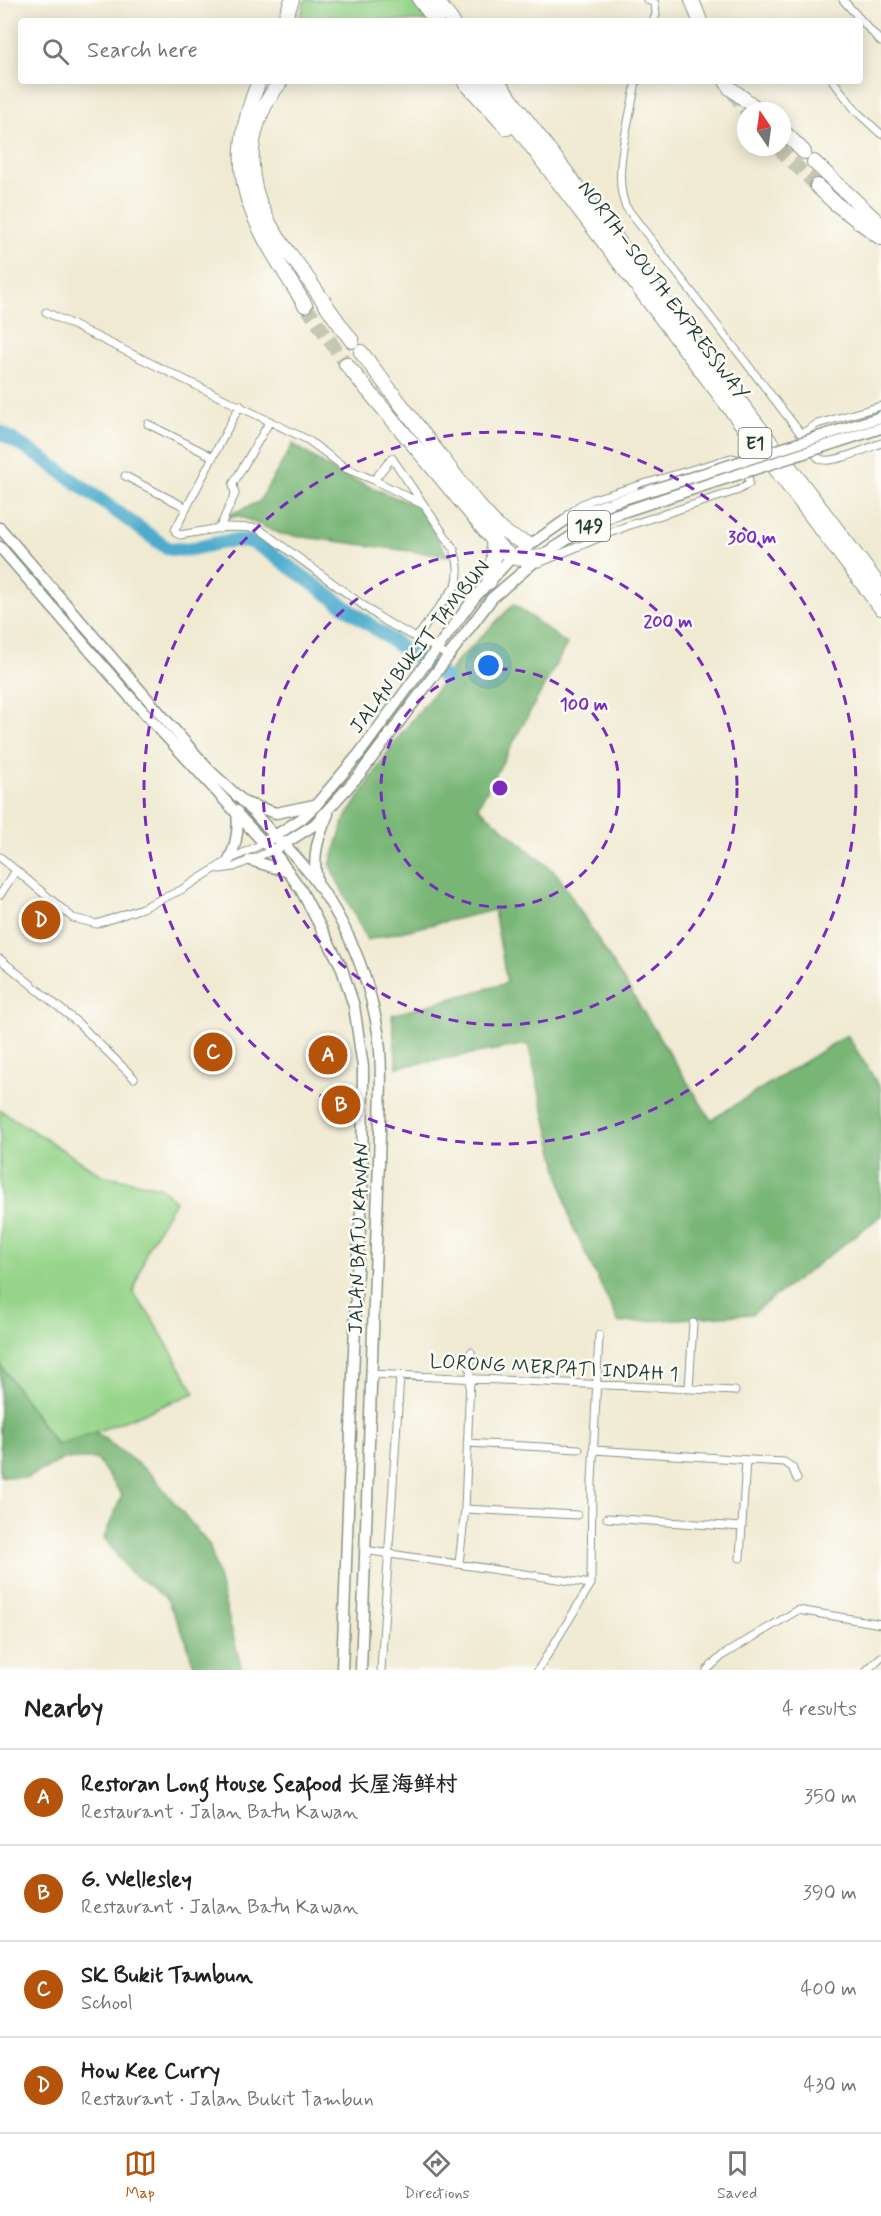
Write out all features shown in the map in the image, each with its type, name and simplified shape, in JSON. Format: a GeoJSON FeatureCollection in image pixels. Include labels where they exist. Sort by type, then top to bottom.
{"type":"FeatureCollection","features":[{"type":"Feature","properties":{"kind":"highway"},"geometry":{"type":"LineString","coordinates":[[285,18],[292,0]]}},
{"type":"Feature","properties":{"kind":"highway"},"geometry":{"type":"LineString","coordinates":[[420,0],[434,18]]}},
{"type":"Feature","properties":{"kind":"highway"},"geometry":{"type":"LineString","coordinates":[[436,0],[450,18]]}},
{"type":"Feature","properties":{"kind":"highway"},"geometry":{"type":"LineString","coordinates":[[447,0],[458,18]]}},
{"type":"Feature","properties":{"kind":"highway"},"geometry":{"type":"LineString","coordinates":[[692,0],[699,18]]}},
{"type":"Feature","properties":{"kind":"highway"},"geometry":{"type":"LineString","coordinates":[[258,84],[250,105],[243,139],[241,163],[244,184],[258,224],[283,272],[305,305]]}},
{"type":"Feature","properties":{"kind":"highway"},"geometry":{"type":"LineString","coordinates":[[279,84],[265,104],[256,124],[251,160],[256,195],[273,230],[356,346],[477,504],[499,528],[528,544]]}},
{"type":"Feature","properties":{"kind":"highway"},"geometry":{"type":"LineString","coordinates":[[467,84],[552,174]]}},
{"type":"Feature","properties":{"kind":"highway","name":"NORTH–SOUTH EXPRESSWAY"},"geometry":{"type":"LineString","coordinates":[[484,84],[881,608]]}},
{"type":"Feature","properties":{"kind":"highway","name":"NORTH–SOUTH EXPRESSWAY"},"geometry":{"type":"LineString","coordinates":[[499,84],[881,588]]}},
{"type":"Feature","properties":{"kind":"highway"},"geometry":{"type":"LineString","coordinates":[[728,85],[748,102]]}},
{"type":"Feature","properties":{"kind":"highway"},"geometry":{"type":"LineString","coordinates":[[791,139],[881,225]]}},
{"type":"Feature","properties":{"kind":"highway"},"geometry":{"type":"LineString","coordinates":[[818,186],[836,204],[881,238]]}},
{"type":"Feature","properties":{"kind":"highway"},"geometry":{"type":"LineString","coordinates":[[346,364],[493,540],[511,558],[521,560],[540,557]]}},
{"type":"Feature","properties":{"kind":"highway"},"geometry":{"type":"LineString","coordinates":[[489,582],[494,557],[493,540]]}},
{"type":"Feature","properties":{"kind":"main road","name":"JALAN BUKIT TAMBUN"},"geometry":{"type":"LineString","coordinates":[[269,847],[275,836],[301,819],[316,805],[359,754],[475,597],[511,558],[528,544],[581,512],[881,417]]}},
{"type":"Feature","properties":{"kind":"main road","name":"JALAN BUKIT TAMBUN"},"geometry":{"type":"LineString","coordinates":[[269,847],[284,844],[314,825],[330,809],[360,774],[492,598],[540,557],[588,526],[644,505],[881,428]]}},
{"type":"Feature","properties":{"kind":"main road"},"geometry":{"type":"LineString","coordinates":[[0,528],[241,807]]}},
{"type":"Feature","properties":{"kind":"main road"},"geometry":{"type":"LineString","coordinates":[[0,547],[201,776],[241,807],[276,813],[316,805]]}},
{"type":"Feature","properties":{"kind":"main road"},"geometry":{"type":"LineString","coordinates":[[230,860],[236,845],[241,807]]}},
{"type":"Feature","properties":{"kind":"main road","name":"JALAN BATU KAWAN"},"geometry":{"type":"LineString","coordinates":[[241,807],[284,844],[336,913],[354,947],[365,977],[378,1032],[381,1062],[380,1122],[360,1670]]}},
{"type":"Feature","properties":{"kind":"main road","name":"JALAN BATU KAWAN"},"geometry":{"type":"LineString","coordinates":[[241,807],[289,872],[312,908],[344,972],[354,1006],[363,1067],[362,1197],[357,1270],[342,1670]]}},
{"type":"Feature","properties":{"kind":"main road"},"geometry":{"type":"LineString","coordinates":[[318,887],[314,868],[315,854],[318,837],[330,809]]}},
{"type":"Feature","properties":{"kind":"main road"},"geometry":{"type":"LineString","coordinates":[[250,860],[289,872]]}},
{"type":"Feature","properties":{"kind":"street"},"geometry":{"type":"LineString","coordinates":[[647,0],[655,3],[657,8],[654,18]]}},
{"type":"Feature","properties":{"kind":"street"},"geometry":{"type":"LineString","coordinates":[[843,0],[859,18]]}},
{"type":"Feature","properties":{"kind":"street"},"geometry":{"type":"LineString","coordinates":[[863,22],[881,42]]}},
{"type":"Feature","properties":{"kind":"street"},"geometry":{"type":"LineString","coordinates":[[635,84],[621,169],[621,193],[626,207],[819,458],[826,461],[841,458],[881,443]]}},
{"type":"Feature","properties":{"kind":"street"},"geometry":{"type":"LineString","coordinates":[[835,84],[857,112],[881,134]]}},
{"type":"Feature","properties":{"kind":"street"},"geometry":{"type":"LineString","coordinates":[[46,312],[240,405],[308,440],[348,469],[424,505]]}},
{"type":"Feature","properties":{"kind":"street"},"geometry":{"type":"LineString","coordinates":[[240,405],[176,533],[180,535],[242,526],[258,528],[379,617],[397,629],[417,637],[445,659]]}},
{"type":"Feature","properties":{"kind":"street"},"geometry":{"type":"LineString","coordinates":[[801,434],[817,424],[881,406]]}},
{"type":"Feature","properties":{"kind":"street"},"geometry":{"type":"LineString","coordinates":[[219,529],[235,494],[233,484],[270,421]]}},
{"type":"Feature","properties":{"kind":"street"},"geometry":{"type":"LineString","coordinates":[[148,424],[213,457]]}},
{"type":"Feature","properties":{"kind":"street"},"geometry":{"type":"LineString","coordinates":[[374,480],[392,458],[454,549],[458,561],[459,575],[456,585],[417,637]]}},
{"type":"Feature","properties":{"kind":"street"},"geometry":{"type":"LineString","coordinates":[[529,567],[627,526],[739,490],[749,483],[749,471],[745,461],[731,458],[585,502],[553,528]]}},
{"type":"Feature","properties":{"kind":"street"},"geometry":{"type":"LineString","coordinates":[[125,476],[187,507]]}},
{"type":"Feature","properties":{"kind":"street","name":"JALAN BUKIT TAMBUN"},"geometry":{"type":"LineString","coordinates":[[217,870],[234,867],[250,860],[269,847]]}},
{"type":"Feature","properties":{"kind":"street","name":"JALAN BUKIT TAMBUN"},"geometry":{"type":"LineString","coordinates":[[0,857],[15,872],[73,918],[97,924],[142,908],[181,890],[230,860],[269,847]]}},
{"type":"Feature","properties":{"kind":"street"},"geometry":{"type":"LineString","coordinates":[[0,895],[15,872]]}},
{"type":"Feature","properties":{"kind":"street"},"geometry":{"type":"LineString","coordinates":[[0,959],[78,1023],[134,1078]]}},
{"type":"Feature","properties":{"kind":"street"},"geometry":{"type":"LineString","coordinates":[[689,1389],[693,1323]]}},
{"type":"Feature","properties":{"kind":"street"},"geometry":{"type":"LineString","coordinates":[[538,1670],[591,1584],[590,1550],[599,1335]]}},
{"type":"Feature","properties":{"kind":"street"},"geometry":{"type":"LineString","coordinates":[[459,1564],[465,1509],[471,1352]]}},
{"type":"Feature","properties":{"kind":"street","name":"LORONG MERPATI INDAH 1"},"geometry":{"type":"LineString","coordinates":[[371,1374],[735,1391]]}},
{"type":"Feature","properties":{"kind":"street"},"geometry":{"type":"LineString","coordinates":[[381,1670],[400,1376]]}},
{"type":"Feature","properties":{"kind":"street"},"geometry":{"type":"LineString","coordinates":[[468,1443],[579,1449]]}},
{"type":"Feature","properties":{"kind":"street"},"geometry":{"type":"LineString","coordinates":[[594,1450],[784,1462],[792,1467],[797,1479]]}},
{"type":"Feature","properties":{"kind":"street"},"geometry":{"type":"LineString","coordinates":[[740,1558],[747,1460]]}},
{"type":"Feature","properties":{"kind":"street"},"geometry":{"type":"LineString","coordinates":[[465,1509],[577,1515]]}},
{"type":"Feature","properties":{"kind":"street"},"geometry":{"type":"LineString","coordinates":[[607,1518],[742,1527]]}},
{"type":"Feature","properties":{"kind":"street"},"geometry":{"type":"LineString","coordinates":[[364,1550],[591,1584]]}},
{"type":"Feature","properties":{"kind":"street"},"geometry":{"type":"LineString","coordinates":[[706,1670],[723,1655],[798,1610],[881,1624]]}},
{"type":"Feature","properties":{"kind":"street"},"geometry":{"type":"LineString","coordinates":[[867,1670],[881,1657]]}},
{"type":"Feature","properties":{"kind":"green space"},"geometry":{"type":"Polygon","coordinates":[[[305,0],[411,0],[425,18],[300,18],[305,0]]]}},
{"type":"Feature","properties":{"kind":"green space"},"geometry":{"type":"Polygon","coordinates":[[[293,444],[337,473],[419,507],[448,556],[281,534],[239,516],[216,520],[259,502],[293,444]]]}},
{"type":"Feature","properties":{"kind":"green space"},"geometry":{"type":"Polygon","coordinates":[[[514,604],[567,644],[478,807],[557,874],[711,1120],[847,1035],[881,1089],[881,1216],[752,1314],[619,1323],[571,1223],[528,1044],[397,1067],[392,1015],[507,983],[494,910],[367,940],[330,866],[344,821],[393,744],[446,678],[456,662],[514,604]]]}},
{"type":"Feature","properties":{"kind":"green space"},"geometry":{"type":"Polygon","coordinates":[[[0,1110],[102,1175],[160,1187],[175,1201],[148,1247],[133,1293],[152,1318],[195,1393],[57,1445],[0,1364],[0,1110]]]}},
{"type":"Feature","properties":{"kind":"green space"},"geometry":{"type":"Polygon","coordinates":[[[0,1364],[56,1445],[96,1432],[151,1474],[210,1546],[242,1670],[195,1670],[186,1640],[166,1598],[129,1571],[104,1538],[122,1495],[97,1459],[64,1459],[27,1478],[0,1476],[0,1364]]]}},
{"type":"Feature","properties":{"kind":"waterway"},"geometry":{"type":"LineString","coordinates":[[0,432],[45,460],[167,548],[177,550],[197,548],[238,540],[256,544],[446,678]]}},
{"type":"Feature","properties":{"kind":"tunnel"},"geometry":{"type":"LineString","coordinates":[[732,91],[740,102]]}},
{"type":"Feature","properties":{"kind":"tunnel"},"geometry":{"type":"LineString","coordinates":[[786,156],[817,186]]}},
{"type":"Feature","properties":{"kind":"tunnel"},"geometry":{"type":"LineString","coordinates":[[305,305],[346,364]]}},
{"type":"Feature","properties":{"kind":"place","name":"How Kee Curry"},"geometry":{"type":"Point","coordinates":[41,920]}},
{"type":"Feature","properties":{"kind":"place","name":"SK Bukit Tambun"},"geometry":{"type":"Point","coordinates":[213,1052]}},
{"type":"Feature","properties":{"kind":"place","name":"Restoran Long House Seafood 长屋海鲜村"},"geometry":{"type":"Point","coordinates":[328,1055]}},
{"type":"Feature","properties":{"kind":"place","name":"G. Wellesley"},"geometry":{"type":"Point","coordinates":[341,1105]}}]}
